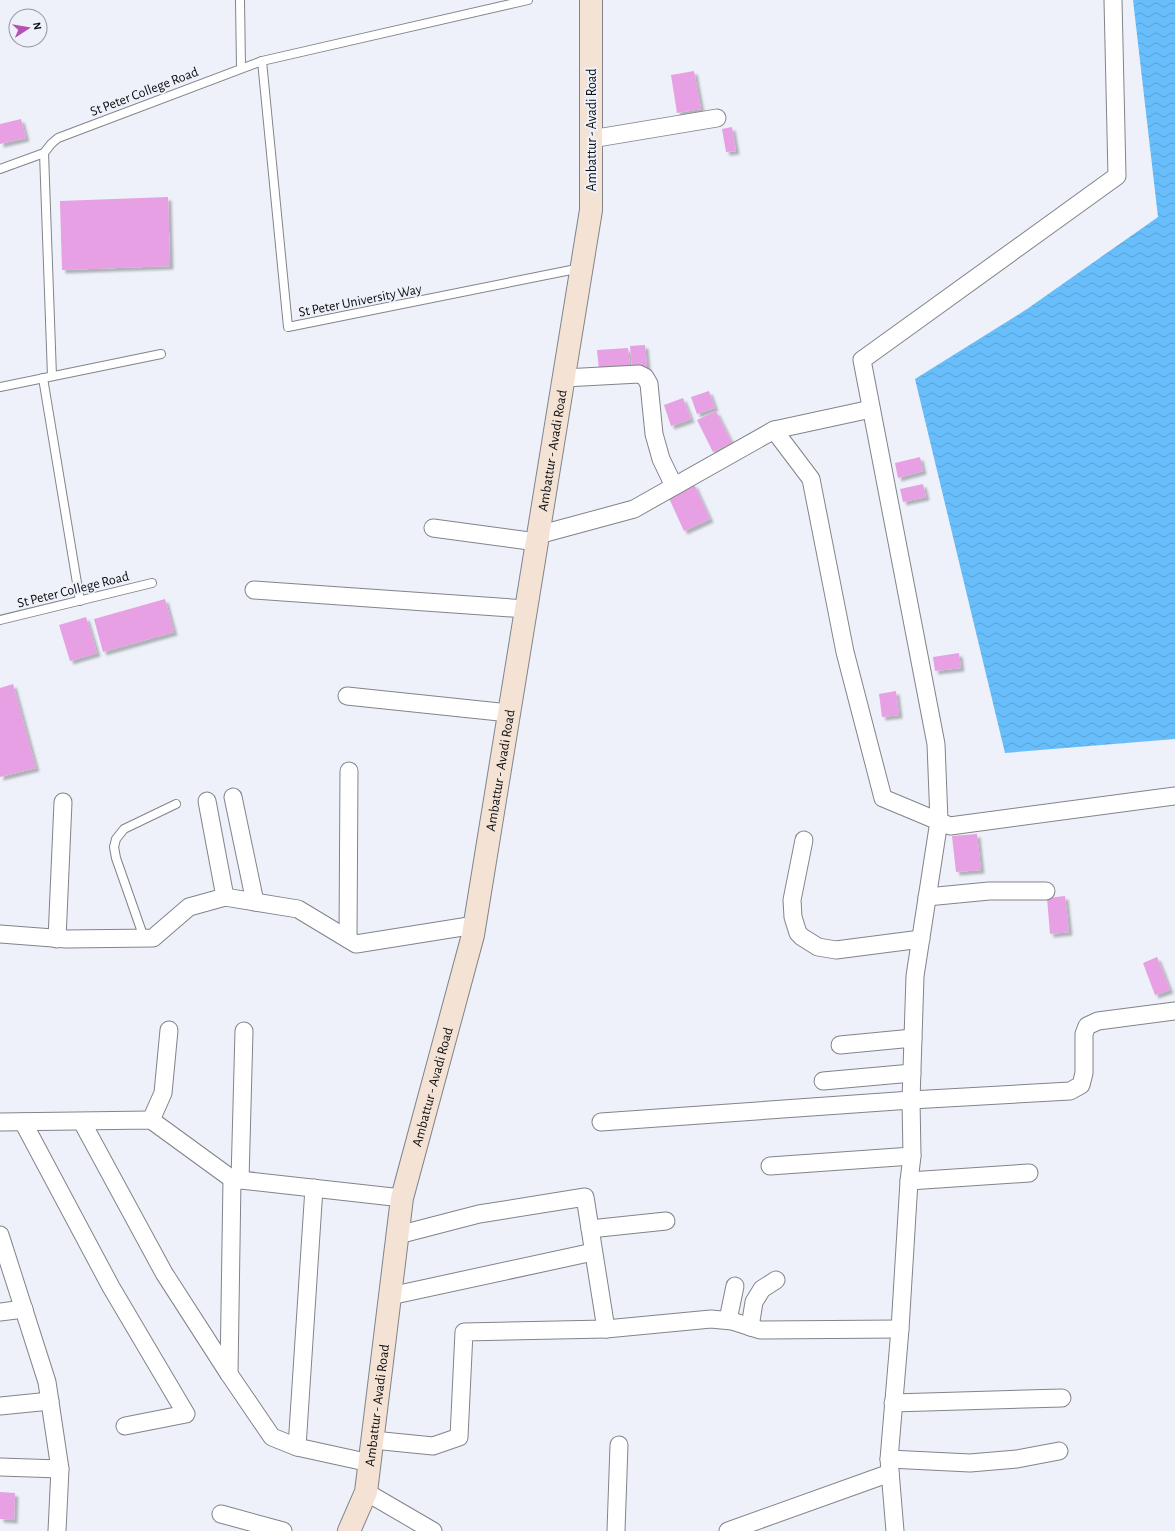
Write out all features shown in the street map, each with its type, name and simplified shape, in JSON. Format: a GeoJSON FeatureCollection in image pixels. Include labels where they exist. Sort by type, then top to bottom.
{"type":"FeatureCollection","features":[{"type":"Feature","properties":{"kind":"street","name":"Ambattur - Avadi Road"},"geometry":{"type":"LineString","coordinates":[[349,1531],[366,1492],[402,1198],[475,925],[582,268],[591,210],[591,0]]}},
{"type":"Feature","properties":{"kind":"street"},"geometry":{"type":"LineString","coordinates":[[895,1531],[890,1466],[893,1403],[900,1329],[912,1156],[911,1100],[915,976],[939,821],[936,744],[862,360],[1117,176],[1113,0]]}},
{"type":"Feature","properties":{"kind":"street"},"geometry":{"type":"LineString","coordinates":[[591,139],[717,118]]}},
{"type":"Feature","properties":{"kind":"street"},"geometry":{"type":"LineString","coordinates":[[564,378],[639,374],[645,377],[650,384],[654,434],[661,459],[674,486]]}},
{"type":"Feature","properties":{"kind":"street"},"geometry":{"type":"LineString","coordinates":[[433,528],[538,538],[634,508],[774,430],[871,409]]}},
{"type":"Feature","properties":{"kind":"street"},"geometry":{"type":"LineString","coordinates":[[774,430],[811,479],[845,652],[883,798],[950,826],[1175,796]]}},
{"type":"Feature","properties":{"kind":"street"},"geometry":{"type":"LineString","coordinates":[[254,590],[526,609]]}},
{"type":"Feature","properties":{"kind":"street"},"geometry":{"type":"LineString","coordinates":[[347,696],[509,713]]}},
{"type":"Feature","properties":{"kind":"street"},"geometry":{"type":"LineString","coordinates":[[348,939],[350,771]]}},
{"type":"Feature","properties":{"kind":"street"},"geometry":{"type":"LineString","coordinates":[[233,797],[255,902]]}},
{"type":"Feature","properties":{"kind":"street"},"geometry":{"type":"LineString","coordinates":[[207,801],[225,897]]}},
{"type":"Feature","properties":{"kind":"street"},"geometry":{"type":"LineString","coordinates":[[57,938],[63,802]]}},
{"type":"Feature","properties":{"kind":"street"},"geometry":{"type":"LineString","coordinates":[[804,840],[792,900],[793,917],[798,933],[802,937],[818,947],[836,950],[921,939]]}},
{"type":"Feature","properties":{"kind":"street"},"geometry":{"type":"LineString","coordinates":[[927,897],[989,891],[1046,891]]}},
{"type":"Feature","properties":{"kind":"street"},"geometry":{"type":"LineString","coordinates":[[0,934],[57,938],[153,938],[189,907],[225,897],[298,909],[356,944],[475,925]]}},
{"type":"Feature","properties":{"kind":"street"},"geometry":{"type":"LineString","coordinates":[[601,1122],[911,1100],[1070,1091],[1080,1085],[1084,1073],[1084,1034],[1087,1026],[1098,1021],[1175,1010]]}},
{"type":"Feature","properties":{"kind":"street"},"geometry":{"type":"LineString","coordinates":[[151,1120],[163,1092],[169,1030]]}},
{"type":"Feature","properties":{"kind":"street"},"geometry":{"type":"LineString","coordinates":[[229,1374],[236,1180],[244,1031]]}},
{"type":"Feature","properties":{"kind":"street"},"geometry":{"type":"LineString","coordinates":[[840,1045],[913,1038]]}},
{"type":"Feature","properties":{"kind":"street"},"geometry":{"type":"LineString","coordinates":[[823,1081],[912,1073]]}},
{"type":"Feature","properties":{"kind":"street"},"geometry":{"type":"LineString","coordinates":[[0,1122],[151,1120],[236,1180],[402,1198]]}},
{"type":"Feature","properties":{"kind":"street"},"geometry":{"type":"LineString","coordinates":[[23,1122],[111,1287],[186,1414],[126,1426]]}},
{"type":"Feature","properties":{"kind":"street"},"geometry":{"type":"LineString","coordinates":[[82,1122],[164,1273],[229,1374],[272,1437],[297,1448],[370,1462]]}},
{"type":"Feature","properties":{"kind":"street"},"geometry":{"type":"LineString","coordinates":[[770,1166],[912,1156]]}},
{"type":"Feature","properties":{"kind":"street"},"geometry":{"type":"LineString","coordinates":[[909,1182],[1029,1173]]}},
{"type":"Feature","properties":{"kind":"street"},"geometry":{"type":"LineString","coordinates":[[297,1448],[314,1188]]}},
{"type":"Feature","properties":{"kind":"street"},"geometry":{"type":"LineString","coordinates":[[398,1235],[479,1214],[585,1197],[606,1329]]}},
{"type":"Feature","properties":{"kind":"street"},"geometry":{"type":"LineString","coordinates":[[590,1229],[666,1221]]}},
{"type":"Feature","properties":{"kind":"street"},"geometry":{"type":"LineString","coordinates":[[0,1235],[47,1382],[60,1469],[57,1531]]}},
{"type":"Feature","properties":{"kind":"street"},"geometry":{"type":"LineString","coordinates":[[390,1296],[593,1252]]}},
{"type":"Feature","properties":{"kind":"street"},"geometry":{"type":"LineString","coordinates":[[750,1327],[754,1302],[762,1288],[776,1280]]}},
{"type":"Feature","properties":{"kind":"street"},"geometry":{"type":"LineString","coordinates":[[728,1320],[735,1286]]}},
{"type":"Feature","properties":{"kind":"street"},"geometry":{"type":"LineString","coordinates":[[0,1312],[24,1309]]}},
{"type":"Feature","properties":{"kind":"street"},"geometry":{"type":"LineString","coordinates":[[373,1440],[433,1446],[459,1437],[464,1332],[606,1329],[711,1319],[728,1320],[760,1330],[900,1329]]}},
{"type":"Feature","properties":{"kind":"street"},"geometry":{"type":"LineString","coordinates":[[893,1403],[1062,1398]]}},
{"type":"Feature","properties":{"kind":"street"},"geometry":{"type":"LineString","coordinates":[[0,1406],[50,1401]]}},
{"type":"Feature","properties":{"kind":"street"},"geometry":{"type":"LineString","coordinates":[[616,1531],[619,1445]]}},
{"type":"Feature","properties":{"kind":"street"},"geometry":{"type":"LineString","coordinates":[[728,1531],[890,1466],[1017,1460],[1059,1451]]}},
{"type":"Feature","properties":{"kind":"street"},"geometry":{"type":"LineString","coordinates":[[0,1467],[60,1469]]}},
{"type":"Feature","properties":{"kind":"street"},"geometry":{"type":"LineString","coordinates":[[366,1492],[433,1531]]}},
{"type":"Feature","properties":{"kind":"street"},"geometry":{"type":"LineString","coordinates":[[221,1514],[283,1531]]}},
{"type":"Feature","properties":{"kind":"lane"},"geometry":{"type":"LineString","coordinates":[[240,0],[241,68]]}},
{"type":"Feature","properties":{"kind":"lane","name":"St Peter College Road"},"geometry":{"type":"LineString","coordinates":[[44,152],[58,138],[262,61],[528,0]]}},
{"type":"Feature","properties":{"kind":"lane","name":"St Peter University Way"},"geometry":{"type":"LineString","coordinates":[[262,61],[288,327],[582,268]]}},
{"type":"Feature","properties":{"kind":"lane"},"geometry":{"type":"LineString","coordinates":[[0,169],[44,152],[52,376]]}},
{"type":"Feature","properties":{"kind":"lane"},"geometry":{"type":"LineString","coordinates":[[0,388],[161,354]]}},
{"type":"Feature","properties":{"kind":"lane"},"geometry":{"type":"LineString","coordinates":[[43,378],[80,601]]}},
{"type":"Feature","properties":{"kind":"lane","name":"St Peter College Road"},"geometry":{"type":"LineString","coordinates":[[0,620],[152,583]]}},
{"type":"Feature","properties":{"kind":"lane"},"geometry":{"type":"LineString","coordinates":[[144,938],[116,858],[114,847],[116,839],[124,829],[176,804]]}},
{"type":"Feature","properties":{"kind":"water"},"geometry":{"type":"Polygon","coordinates":[[[1133,0],[1175,0],[1175,739],[1005,753],[915,379],[1027,309],[1158,217],[1133,0]]]}},
{"type":"Feature","properties":{"kind":"building"},"geometry":{"type":"Polygon","coordinates":[[[694,71],[701,109],[677,113],[671,75],[694,71]]]}},
{"type":"Feature","properties":{"kind":"building"},"geometry":{"type":"Polygon","coordinates":[[[21,119],[26,138],[0,144],[0,124],[21,119]]]}},
{"type":"Feature","properties":{"kind":"building"},"geometry":{"type":"Polygon","coordinates":[[[732,127],[736,151],[726,152],[722,129],[732,127]]]}},
{"type":"Feature","properties":{"kind":"building"},"geometry":{"type":"Polygon","coordinates":[[[168,197],[170,266],[62,270],[60,201],[168,197]]]}},
{"type":"Feature","properties":{"kind":"building"},"geometry":{"type":"Polygon","coordinates":[[[645,345],[647,367],[632,368],[630,346],[645,345]]]}},
{"type":"Feature","properties":{"kind":"building"},"geometry":{"type":"Polygon","coordinates":[[[628,348],[630,367],[599,370],[597,350],[628,348]]]}},
{"type":"Feature","properties":{"kind":"building"},"geometry":{"type":"Polygon","coordinates":[[[709,391],[715,408],[697,414],[691,397],[709,391]]]}},
{"type":"Feature","properties":{"kind":"building"},"geometry":{"type":"Polygon","coordinates":[[[683,398],[691,419],[671,426],[664,405],[683,398]]]}},
{"type":"Feature","properties":{"kind":"building"},"geometry":{"type":"Polygon","coordinates":[[[716,411],[732,443],[713,452],[697,420],[716,411]]]}},
{"type":"Feature","properties":{"kind":"building"},"geometry":{"type":"Polygon","coordinates":[[[920,457],[923,471],[898,478],[895,463],[920,457]]]}},
{"type":"Feature","properties":{"kind":"building"},"geometry":{"type":"Polygon","coordinates":[[[694,484],[710,519],[684,531],[668,496],[694,484]]]}},
{"type":"Feature","properties":{"kind":"building"},"geometry":{"type":"Polygon","coordinates":[[[923,484],[926,497],[903,502],[900,489],[923,484]]]}},
{"type":"Feature","properties":{"kind":"building"},"geometry":{"type":"Polygon","coordinates":[[[165,599],[174,632],[103,652],[94,619],[165,599]]]}},
{"type":"Feature","properties":{"kind":"building"},"geometry":{"type":"Polygon","coordinates":[[[86,617],[97,653],[70,661],[59,625],[86,617]]]}},
{"type":"Feature","properties":{"kind":"building"},"geometry":{"type":"Polygon","coordinates":[[[959,653],[961,668],[935,671],[933,657],[959,653]]]}},
{"type":"Feature","properties":{"kind":"building"},"geometry":{"type":"Polygon","coordinates":[[[13,684],[36,768],[0,777],[0,688],[13,684]]]}},
{"type":"Feature","properties":{"kind":"building"},"geometry":{"type":"Polygon","coordinates":[[[896,691],[899,715],[882,717],[879,694],[896,691]]]}},
{"type":"Feature","properties":{"kind":"building"},"geometry":{"type":"Polygon","coordinates":[[[977,834],[981,870],[956,872],[952,836],[977,834]]]}},
{"type":"Feature","properties":{"kind":"building"},"geometry":{"type":"Polygon","coordinates":[[[1065,896],[1069,932],[1050,934],[1047,898],[1065,896]]]}},
{"type":"Feature","properties":{"kind":"building"},"geometry":{"type":"Polygon","coordinates":[[[1157,957],[1170,990],[1155,995],[1143,963],[1157,957]]]}},
{"type":"Feature","properties":{"kind":"building"},"geometry":{"type":"Polygon","coordinates":[[[0,1492],[15,1493],[14,1520],[0,1519],[0,1492]]]}}]}
